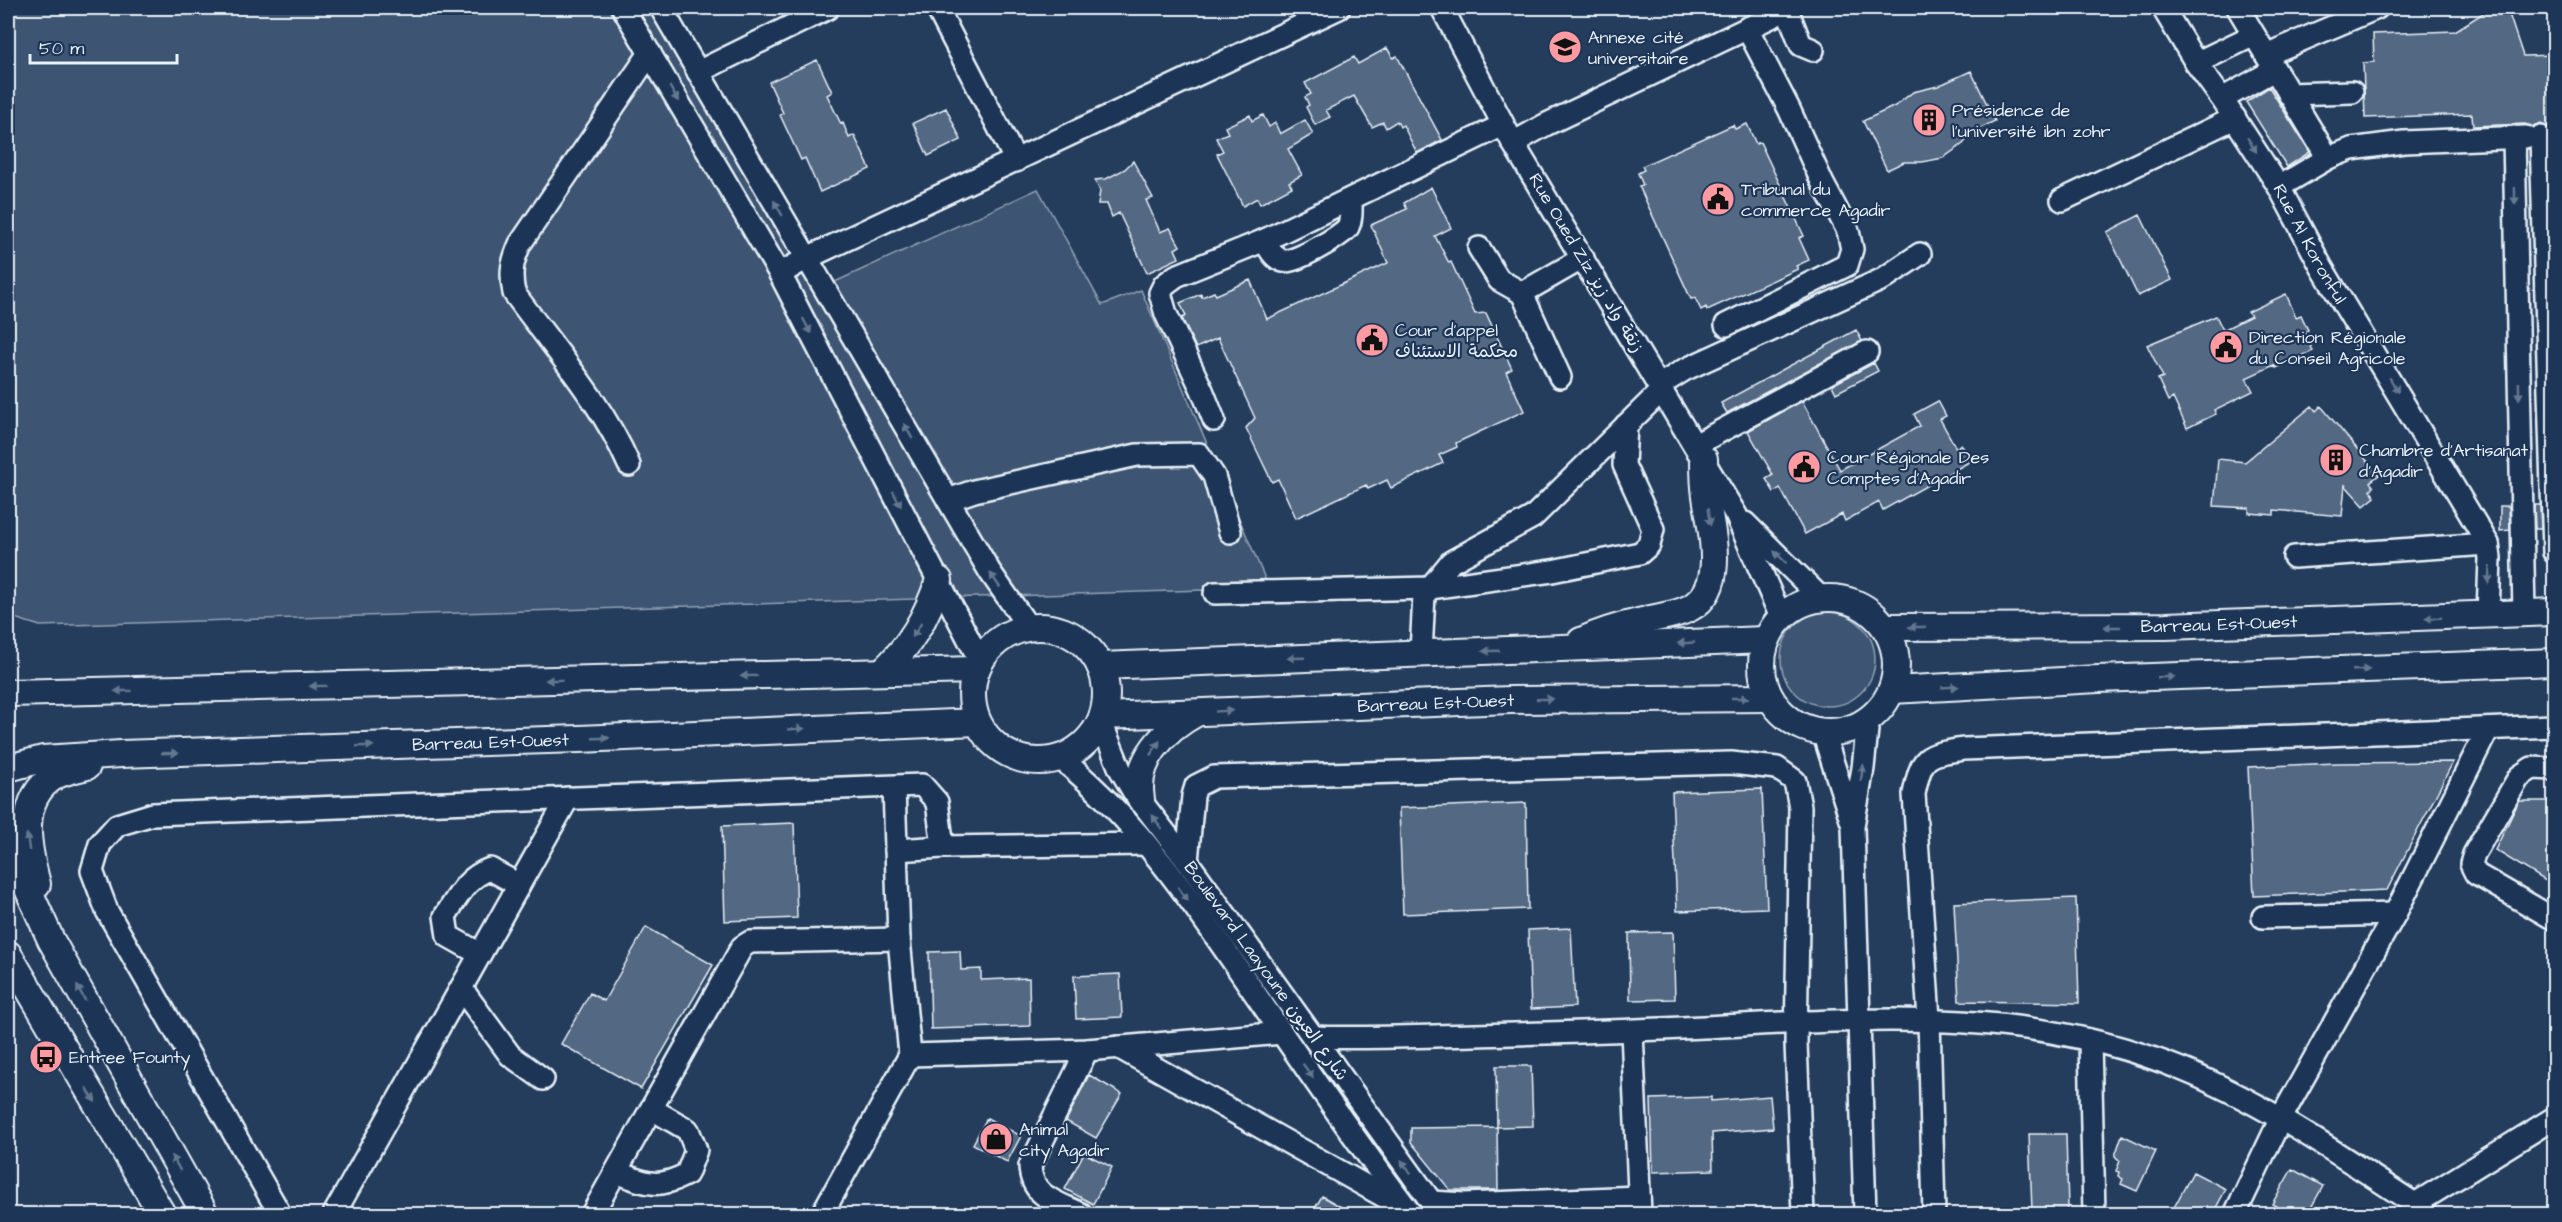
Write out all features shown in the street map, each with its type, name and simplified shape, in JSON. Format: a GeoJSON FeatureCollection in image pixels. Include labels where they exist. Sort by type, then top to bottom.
{"type":"FeatureCollection","features":[{"type":"Feature","properties":{"kind":"main road"},"geometry":{"type":"LineString","coordinates":[[1561,649],[1622,625],[1670,615],[1695,606],[1708,588],[1714,571],[1700,452]]}},
{"type":"Feature","properties":{"kind":"main road"},"geometry":{"type":"LineString","coordinates":[[882,672],[907,646],[917,631],[930,606],[939,580]]}},
{"type":"Feature","properties":{"kind":"main road"},"geometry":{"type":"LineString","coordinates":[[1821,598],[1844,599],[1874,614],[1885,627],[1894,647],[1896,669],[1892,690],[1882,707],[1868,720],[1847,730],[1823,732],[1802,727],[1783,715],[1769,698],[1761,669],[1766,640],[1781,617],[1800,604],[1821,598]]}},
{"type":"Feature","properties":{"kind":"main road","name":"Barreau Est-Ouest"},"geometry":{"type":"LineString","coordinates":[[1885,627],[2166,626],[2554,612]]}},
{"type":"Feature","properties":{"kind":"main road"},"geometry":{"type":"LineString","coordinates":[[1046,627],[1063,631],[1091,651],[1100,666],[1107,699],[1102,719],[1091,738],[1077,750],[1060,758],[1040,762],[1021,759],[1003,751],[987,738],[977,722],[971,696],[978,666],[992,646],[1009,634],[1029,628],[1046,627]]}},
{"type":"Feature","properties":{"kind":"main road"},"geometry":{"type":"LineString","coordinates":[[1100,666],[1766,640]]}},
{"type":"Feature","properties":{"kind":"main road"},"geometry":{"type":"LineString","coordinates":[[1892,690],[2098,679],[2554,662]]}},
{"type":"Feature","properties":{"kind":"main road"},"geometry":{"type":"LineString","coordinates":[[8,693],[882,672],[978,666]]}},
{"type":"Feature","properties":{"kind":"main road","name":"Barreau Est-Ouest"},"geometry":{"type":"LineString","coordinates":[[1102,719],[1510,700],[1769,698]]}},
{"type":"Feature","properties":{"kind":"main road"},"geometry":{"type":"LineString","coordinates":[[1141,799],[1139,787],[1143,768],[1152,750],[1179,722],[1196,713]]}},
{"type":"Feature","properties":{"kind":"main road","name":"Barreau Est-Ouest"},"geometry":{"type":"LineString","coordinates":[[8,768],[43,759],[122,754],[977,722]]}},
{"type":"Feature","properties":{"kind":"main road"},"geometry":{"type":"LineString","coordinates":[[51,940],[32,864],[27,820],[41,787],[55,776],[122,754]]}},
{"type":"Feature","properties":{"kind":"main road"},"geometry":{"type":"LineString","coordinates":[[8,845],[51,940],[205,1215]]}},
{"type":"Feature","properties":{"kind":"main road"},"geometry":{"type":"LineString","coordinates":[[8,954],[162,1215]]}},
{"type":"Feature","properties":{"kind":"street"},"geometry":{"type":"LineString","coordinates":[[623,8],[780,274],[939,580],[978,666]]}},
{"type":"Feature","properties":{"kind":"street"},"geometry":{"type":"LineString","coordinates":[[661,8],[990,572],[1029,628]]}},
{"type":"Feature","properties":{"kind":"street"},"geometry":{"type":"LineString","coordinates":[[698,72],[828,8]]}},
{"type":"Feature","properties":{"kind":"street"},"geometry":{"type":"LineString","coordinates":[[937,8],[1016,161]]}},
{"type":"Feature","properties":{"kind":"street"},"geometry":{"type":"LineString","coordinates":[[780,274],[807,258],[1339,8]]}},
{"type":"Feature","properties":{"kind":"street","name":"Rue Oued Ziz زنقة واد زيز"},"geometry":{"type":"LineString","coordinates":[[1442,8],[1508,134],[1737,515],[1781,617]]}},
{"type":"Feature","properties":{"kind":"street"},"geometry":{"type":"LineString","coordinates":[[1214,420],[1166,314],[1160,293],[1164,285],[1176,276],[1265,240],[1351,199],[1508,134],[1545,125],[1789,8],[1801,45],[1813,50]]}},
{"type":"Feature","properties":{"kind":"street","name":"Rue Al Koronful"},"geometry":{"type":"LineString","coordinates":[[2163,8],[2196,63],[2235,118],[2279,187],[2322,268],[2488,544],[2490,558],[2488,615]]}},
{"type":"Feature","properties":{"kind":"street"},"geometry":{"type":"LineString","coordinates":[[2238,8],[2328,158]]}},
{"type":"Feature","properties":{"kind":"street"},"geometry":{"type":"LineString","coordinates":[[2222,99],[2270,63],[2377,8]]}},
{"type":"Feature","properties":{"kind":"street"},"geometry":{"type":"LineString","coordinates":[[1726,325],[1847,265],[1852,249],[1848,231],[1748,28]]}},
{"type":"Feature","properties":{"kind":"street"},"geometry":{"type":"LineString","coordinates":[[2196,63],[2254,35]]}},
{"type":"Feature","properties":{"kind":"street"},"geometry":{"type":"LineString","coordinates":[[629,465],[619,441],[514,293],[510,274],[512,261],[520,244],[650,53]]}},
{"type":"Feature","properties":{"kind":"street"},"geometry":{"type":"LineString","coordinates":[[2289,94],[2352,92]]}},
{"type":"Feature","properties":{"kind":"street"},"geometry":{"type":"LineString","coordinates":[[2062,200],[2235,118]]}},
{"type":"Feature","properties":{"kind":"street"},"geometry":{"type":"LineString","coordinates":[[2514,137],[2524,613]]}},
{"type":"Feature","properties":{"kind":"street"},"geometry":{"type":"LineString","coordinates":[[2279,187],[2328,158],[2351,149],[2514,137],[2548,137],[2554,552]]}},
{"type":"Feature","properties":{"kind":"street"},"geometry":{"type":"LineString","coordinates":[[1265,240],[1272,254],[1283,261],[1293,261],[1341,234],[1348,226],[1351,216],[1351,199]]}},
{"type":"Feature","properties":{"kind":"street"},"geometry":{"type":"LineString","coordinates":[[1479,248],[1499,280],[1522,293],[1560,377]]}},
{"type":"Feature","properties":{"kind":"street"},"geometry":{"type":"LineString","coordinates":[[1421,653],[1424,595],[1452,562],[1533,517],[1661,387],[1684,370],[1883,279],[1920,254]]}},
{"type":"Feature","properties":{"kind":"street"},"geometry":{"type":"LineString","coordinates":[[1522,293],[1583,258]]}},
{"type":"Feature","properties":{"kind":"street"},"geometry":{"type":"LineString","coordinates":[[1700,452],[1868,352]]}},
{"type":"Feature","properties":{"kind":"street"},"geometry":{"type":"LineString","coordinates":[[1215,593],[1430,588],[1552,571],[1640,553],[1649,545],[1653,529],[1624,465],[1626,425]]}},
{"type":"Feature","properties":{"kind":"street"},"geometry":{"type":"LineString","coordinates":[[948,500],[974,490],[1137,455],[1199,454],[1214,476],[1230,532]]}},
{"type":"Feature","properties":{"kind":"street","name":"Rue Oued Ziz زنقة واد زيز"},"geometry":{"type":"LineString","coordinates":[[1737,515],[1821,598]]}},
{"type":"Feature","properties":{"kind":"street"},"geometry":{"type":"LineString","coordinates":[[2294,556],[2488,544]]}},
{"type":"Feature","properties":{"kind":"street","name":"Boulevard Laayoune شارع العيون"},"geometry":{"type":"LineString","coordinates":[[1102,719],[1120,769],[1133,791],[1187,861],[1435,1208]]}},
{"type":"Feature","properties":{"kind":"street"},"geometry":{"type":"LineString","coordinates":[[1865,1215],[1861,1019],[1853,826],[1868,720]]}},
{"type":"Feature","properties":{"kind":"street"},"geometry":{"type":"LineString","coordinates":[[1934,1215],[1929,1019],[1914,794],[1920,767],[1927,758],[1937,753],[1964,750],[2554,726]]}},
{"type":"Feature","properties":{"kind":"street"},"geometry":{"type":"LineString","coordinates":[[2235,1215],[2281,1118],[2395,914],[2488,729]]}},
{"type":"Feature","properties":{"kind":"street"},"geometry":{"type":"LineString","coordinates":[[1823,732],[1853,826]]}},
{"type":"Feature","properties":{"kind":"street","name":"Boulevard Laayoune شارع العيون"},"geometry":{"type":"LineString","coordinates":[[1060,758],[1094,786],[1146,844],[1229,956],[1408,1213]]}},
{"type":"Feature","properties":{"kind":"street"},"geometry":{"type":"LineString","coordinates":[[1187,861],[1196,786],[1214,777],[1731,763],[1777,768],[1795,781],[1800,807],[1796,1023],[1803,1215]]}},
{"type":"Feature","properties":{"kind":"street"},"geometry":{"type":"LineString","coordinates":[[2554,769],[2532,768],[2518,777],[2474,854],[2472,864],[2476,874],[2554,919]]}},
{"type":"Feature","properties":{"kind":"street"},"geometry":{"type":"LineString","coordinates":[[280,1215],[106,911],[92,871],[100,844],[117,825],[153,814],[921,785],[934,798],[943,847]]}},
{"type":"Feature","properties":{"kind":"street"},"geometry":{"type":"LineString","coordinates":[[822,1215],[910,1054],[899,939],[894,787]]}},
{"type":"Feature","properties":{"kind":"street"},"geometry":{"type":"LineString","coordinates":[[334,1215],[568,798]]}},
{"type":"Feature","properties":{"kind":"street"},"geometry":{"type":"LineString","coordinates":[[896,850],[943,847],[1146,844]]}},
{"type":"Feature","properties":{"kind":"street"},"geometry":{"type":"LineString","coordinates":[[480,954],[448,936],[445,916],[465,885],[476,874],[490,869],[519,885]]}},
{"type":"Feature","properties":{"kind":"street"},"geometry":{"type":"LineString","coordinates":[[2263,917],[2395,914]]}},
{"type":"Feature","properties":{"kind":"street"},"geometry":{"type":"LineString","coordinates":[[592,1215],[745,944],[899,939]]}},
{"type":"Feature","properties":{"kind":"street"},"geometry":{"type":"LineString","coordinates":[[461,988],[510,1055],[543,1079]]}},
{"type":"Feature","properties":{"kind":"street"},"geometry":{"type":"LineString","coordinates":[[1313,1037],[1632,1031],[1861,1019],[1929,1019],[2017,1026],[2090,1041],[2181,1068],[2281,1118],[2420,1209],[2554,1118]]}},
{"type":"Feature","properties":{"kind":"street"},"geometry":{"type":"LineString","coordinates":[[1435,1208],[1465,1204],[1640,1206],[1632,1031]]}},
{"type":"Feature","properties":{"kind":"street"},"geometry":{"type":"LineString","coordinates":[[910,1054],[1087,1050],[1282,1034]]}},
{"type":"Feature","properties":{"kind":"street"},"geometry":{"type":"LineString","coordinates":[[2090,1041],[2094,1215]]}},
{"type":"Feature","properties":{"kind":"street"},"geometry":{"type":"LineString","coordinates":[[1118,1047],[1408,1213]]}},
{"type":"Feature","properties":{"kind":"street"},"geometry":{"type":"LineString","coordinates":[[1081,1215],[1039,1192],[1032,1184],[1030,1166],[1087,1050]]}},
{"type":"Feature","properties":{"kind":"street"},"geometry":{"type":"LineString","coordinates":[[616,1172],[649,1184],[674,1181],[687,1174],[696,1150],[688,1130],[652,1109]]}},
{"type":"Feature","properties":{"kind":"shaded area"},"geometry":{"type":"Polygon","coordinates":[[[8,8],[655,8],[813,292],[1038,189],[1102,305],[1141,290],[1269,588],[40,626],[8,616],[8,8]]]}},
{"type":"Feature","properties":{"kind":"shaded area"},"geometry":{"type":"Polygon","coordinates":[[[1828,612],[1846,616],[1861,626],[1871,641],[1875,659],[1871,677],[1861,692],[1846,702],[1828,706],[1810,702],[1795,692],[1785,677],[1781,659],[1785,641],[1795,626],[1810,616],[1828,612]]]}},
{"type":"Feature","properties":{"kind":"building"},"geometry":{"type":"Polygon","coordinates":[[[2491,8],[2507,8],[2523,56],[2554,55],[2553,130],[2541,124],[2533,127],[2525,124],[2473,126],[2472,114],[2365,118],[2363,63],[2374,62],[2373,34],[2455,31],[2491,8]]]}},
{"type":"Feature","properties":{"kind":"building"},"geometry":{"type":"Polygon","coordinates":[[[1387,48],[1393,58],[1397,56],[1442,140],[1417,153],[1403,125],[1400,127],[1397,121],[1386,128],[1383,122],[1372,127],[1354,96],[1326,110],[1330,117],[1315,125],[1306,107],[1309,105],[1305,97],[1311,94],[1305,83],[1354,57],[1358,64],[1387,48]]]}},
{"type":"Feature","properties":{"kind":"building"},"geometry":{"type":"Polygon","coordinates":[[[817,60],[832,92],[827,95],[841,124],[843,123],[849,138],[854,135],[870,169],[820,192],[805,158],[801,160],[780,115],[783,113],[769,82],[817,60]]]}},
{"type":"Feature","properties":{"kind":"building","name":"Présidence de l'université ibn zohr"},"geometry":{"type":"Polygon","coordinates":[[[1971,71],[1995,121],[1974,131],[1963,144],[1943,158],[1922,162],[1904,162],[1887,170],[1863,121],[1895,106],[1913,92],[1938,86],[1971,71]]]}},
{"type":"Feature","properties":{"kind":"building"},"geometry":{"type":"Polygon","coordinates":[[[2269,87],[2310,152],[2287,167],[2246,102],[2269,87]]]}},
{"type":"Feature","properties":{"kind":"building"},"geometry":{"type":"Polygon","coordinates":[[[946,108],[961,140],[928,156],[913,123],[946,108]]]}},
{"type":"Feature","properties":{"kind":"building"},"geometry":{"type":"Polygon","coordinates":[[[1250,115],[1252,121],[1263,115],[1269,127],[1275,123],[1280,134],[1305,120],[1313,134],[1288,149],[1302,175],[1289,182],[1292,187],[1260,204],[1257,198],[1243,206],[1217,154],[1223,151],[1216,138],[1228,133],[1225,127],[1250,115]]]}},
{"type":"Feature","properties":{"kind":"building"},"geometry":{"type":"Polygon","coordinates":[[[1747,124],[1756,144],[1760,142],[1804,236],[1799,238],[1809,260],[1796,266],[1798,269],[1707,310],[1706,307],[1701,310],[1695,298],[1691,299],[1639,186],[1643,185],[1638,173],[1644,170],[1642,166],[1733,125],[1735,129],[1747,124]]]}},
{"type":"Feature","properties":{"kind":"building"},"geometry":{"type":"Polygon","coordinates":[[[1133,161],[1153,198],[1146,200],[1160,232],[1170,228],[1180,246],[1175,249],[1179,258],[1147,273],[1119,213],[1112,217],[1107,204],[1098,204],[1100,191],[1095,180],[1106,179],[1125,169],[1133,161]]]}},
{"type":"Feature","properties":{"kind":"building"},"geometry":{"type":"Polygon","coordinates":[[[1431,187],[1451,228],[1435,236],[1449,263],[1451,262],[1475,314],[1486,313],[1512,369],[1506,372],[1524,411],[1456,443],[1457,447],[1439,455],[1443,463],[1391,488],[1387,480],[1368,489],[1366,485],[1296,518],[1278,479],[1272,482],[1246,428],[1255,418],[1218,338],[1196,348],[1182,318],[1186,316],[1180,303],[1201,294],[1202,297],[1214,292],[1216,295],[1250,280],[1267,319],[1388,263],[1371,225],[1407,209],[1404,203],[1431,187]]]}},
{"type":"Feature","properties":{"kind":"building"},"geometry":{"type":"Polygon","coordinates":[[[2140,215],[2172,280],[2138,296],[2107,232],[2140,215]]]}},
{"type":"Feature","properties":{"kind":"building"},"geometry":{"type":"Polygon","coordinates":[[[2286,294],[2296,317],[2301,315],[2308,330],[2304,332],[2313,351],[2276,368],[2274,365],[2246,378],[2253,391],[2214,410],[2216,414],[2187,428],[2173,398],[2168,401],[2158,379],[2163,377],[2147,345],[2216,316],[2223,330],[2251,316],[2248,312],[2286,294]]]}},
{"type":"Feature","properties":{"kind":"building"},"geometry":{"type":"Polygon","coordinates":[[[1856,330],[1862,341],[1727,413],[1721,403],[1856,330]]]}},
{"type":"Feature","properties":{"kind":"building"},"geometry":{"type":"Polygon","coordinates":[[[1874,363],[1878,371],[1836,393],[1832,385],[1874,363]]]}},
{"type":"Feature","properties":{"kind":"building","name":"Cour Régionale Des Comptes d'Agadir"},"geometry":{"type":"Polygon","coordinates":[[[1802,401],[1840,470],[1920,426],[1914,414],[1938,401],[1946,416],[1940,419],[1956,448],[1961,444],[1971,461],[1883,510],[1879,502],[1845,521],[1842,514],[1805,534],[1780,488],[1774,492],[1766,479],[1773,475],[1748,431],[1802,401]]]}},
{"type":"Feature","properties":{"kind":"building","name":"Chambre d'Artisanat d'Agadir"},"geometry":{"type":"Polygon","coordinates":[[[2312,406],[2316,411],[2321,406],[2379,475],[2370,482],[2374,487],[2370,490],[2375,497],[2364,506],[2345,485],[2342,516],[2274,510],[2274,515],[2249,513],[2249,508],[2214,506],[2218,459],[2245,462],[2312,406]]]}},
{"type":"Feature","properties":{"kind":"building"},"geometry":{"type":"Polygon","coordinates":[[[2534,505],[2540,505],[2541,529],[2535,529],[2534,505]]]}},
{"type":"Feature","properties":{"kind":"building"},"geometry":{"type":"Polygon","coordinates":[[[2500,506],[2509,506],[2510,530],[2500,531],[2500,506]]]}},
{"type":"Feature","properties":{"kind":"building"},"geometry":{"type":"Polygon","coordinates":[[[2453,762],[2387,890],[2254,896],[2248,767],[2337,763],[2453,762]]]}},
{"type":"Feature","properties":{"kind":"building"},"geometry":{"type":"Polygon","coordinates":[[[1762,789],[1767,908],[1677,911],[1672,792],[1762,789]]]}},
{"type":"Feature","properties":{"kind":"building"},"geometry":{"type":"Polygon","coordinates":[[[2519,801],[2554,801],[2554,886],[2495,850],[2519,801]]]}},
{"type":"Feature","properties":{"kind":"building"},"geometry":{"type":"Polygon","coordinates":[[[1526,803],[1528,909],[1403,914],[1399,808],[1526,803]]]}},
{"type":"Feature","properties":{"kind":"building"},"geometry":{"type":"Polygon","coordinates":[[[794,823],[797,918],[725,921],[722,826],[794,823]]]}},
{"type":"Feature","properties":{"kind":"building"},"geometry":{"type":"Polygon","coordinates":[[[2076,898],[2079,1003],[1959,1001],[1954,903],[2076,898]]]}},
{"type":"Feature","properties":{"kind":"building"},"geometry":{"type":"Polygon","coordinates":[[[646,927],[713,965],[641,1089],[561,1044],[590,993],[604,1001],[646,927]]]}},
{"type":"Feature","properties":{"kind":"building"},"geometry":{"type":"Polygon","coordinates":[[[1571,928],[1575,1007],[1531,1009],[1528,930],[1571,928]]]}},
{"type":"Feature","properties":{"kind":"building"},"geometry":{"type":"Polygon","coordinates":[[[1673,932],[1675,999],[1630,1000],[1629,933],[1673,932]]]}},
{"type":"Feature","properties":{"kind":"building"},"geometry":{"type":"Polygon","coordinates":[[[960,951],[961,970],[981,969],[981,980],[1029,978],[1030,1026],[931,1029],[929,952],[960,951]]]}},
{"type":"Feature","properties":{"kind":"building"},"geometry":{"type":"Polygon","coordinates":[[[1120,974],[1122,1017],[1076,1019],[1074,976],[1120,974]]]}},
{"type":"Feature","properties":{"kind":"building"},"geometry":{"type":"Polygon","coordinates":[[[1496,1066],[1531,1066],[1533,1126],[1497,1127],[1496,1066]]]}},
{"type":"Feature","properties":{"kind":"building"},"geometry":{"type":"Polygon","coordinates":[[[1089,1075],[1122,1094],[1096,1138],[1066,1121],[1089,1075]]]}},
{"type":"Feature","properties":{"kind":"building"},"geometry":{"type":"Polygon","coordinates":[[[1770,1096],[1773,1128],[1712,1133],[1713,1170],[1653,1172],[1651,1099],[1711,1097],[1711,1101],[1770,1096]]]}},
{"type":"Feature","properties":{"kind":"building"},"geometry":{"type":"Polygon","coordinates":[[[987,1118],[1021,1136],[1007,1162],[973,1144],[987,1118]]]}},
{"type":"Feature","properties":{"kind":"building"},"geometry":{"type":"Polygon","coordinates":[[[1497,1127],[1498,1190],[1450,1190],[1411,1142],[1411,1128],[1497,1127]]]}},
{"type":"Feature","properties":{"kind":"building"},"geometry":{"type":"Polygon","coordinates":[[[2029,1134],[2066,1134],[2068,1210],[2032,1210],[2029,1134]]]}},
{"type":"Feature","properties":{"kind":"building"},"geometry":{"type":"Polygon","coordinates":[[[2122,1135],[2156,1151],[2137,1191],[2121,1184],[2123,1179],[2116,1171],[2120,1161],[2115,1156],[2122,1135]]]}},
{"type":"Feature","properties":{"kind":"building"},"geometry":{"type":"Polygon","coordinates":[[[1084,1153],[1112,1167],[1093,1204],[1065,1189],[1084,1153]]]}},
{"type":"Feature","properties":{"kind":"building"},"geometry":{"type":"Polygon","coordinates":[[[2292,1169],[2323,1186],[2307,1215],[2291,1215],[2272,1204],[2292,1169]]]}},
{"type":"Feature","properties":{"kind":"building"},"geometry":{"type":"Polygon","coordinates":[[[2193,1172],[2226,1189],[2212,1215],[2170,1215],[2193,1172]]]}},
{"type":"Feature","properties":{"kind":"building"},"geometry":{"type":"Polygon","coordinates":[[[1322,1196],[1355,1215],[1311,1215],[1322,1196]]]}},
{"type":"Feature","properties":{"kind":"place","name":"Annexe cité universitaire"},"geometry":{"type":"Point","coordinates":[1565,47]}},
{"type":"Feature","properties":{"kind":"place","name":"Présidence de l'université ibn zohr"},"geometry":{"type":"Point","coordinates":[1929,120]}},
{"type":"Feature","properties":{"kind":"place","name":"Tribunal du commerce Agadir"},"geometry":{"type":"Point","coordinates":[1718,199]}},
{"type":"Feature","properties":{"kind":"place","name":"Cour d'appel محكمة الاستئناف"},"geometry":{"type":"Point","coordinates":[1372,340]}},
{"type":"Feature","properties":{"kind":"place","name":"Direction Régionale du Conseil Agricole"},"geometry":{"type":"Point","coordinates":[2226,347]}},
{"type":"Feature","properties":{"kind":"place","name":"Chambre d'Artisanat d'Agadir"},"geometry":{"type":"Point","coordinates":[2336,460]}},
{"type":"Feature","properties":{"kind":"place","name":"Cour Régionale Des Comptes d'Agadir"},"geometry":{"type":"Point","coordinates":[1804,467]}},
{"type":"Feature","properties":{"kind":"place","name":"Entree Founty"},"geometry":{"type":"Point","coordinates":[46,1057]}},
{"type":"Feature","properties":{"kind":"place","name":"Animal city Agadir"},"geometry":{"type":"Point","coordinates":[996,1139]}}]}
